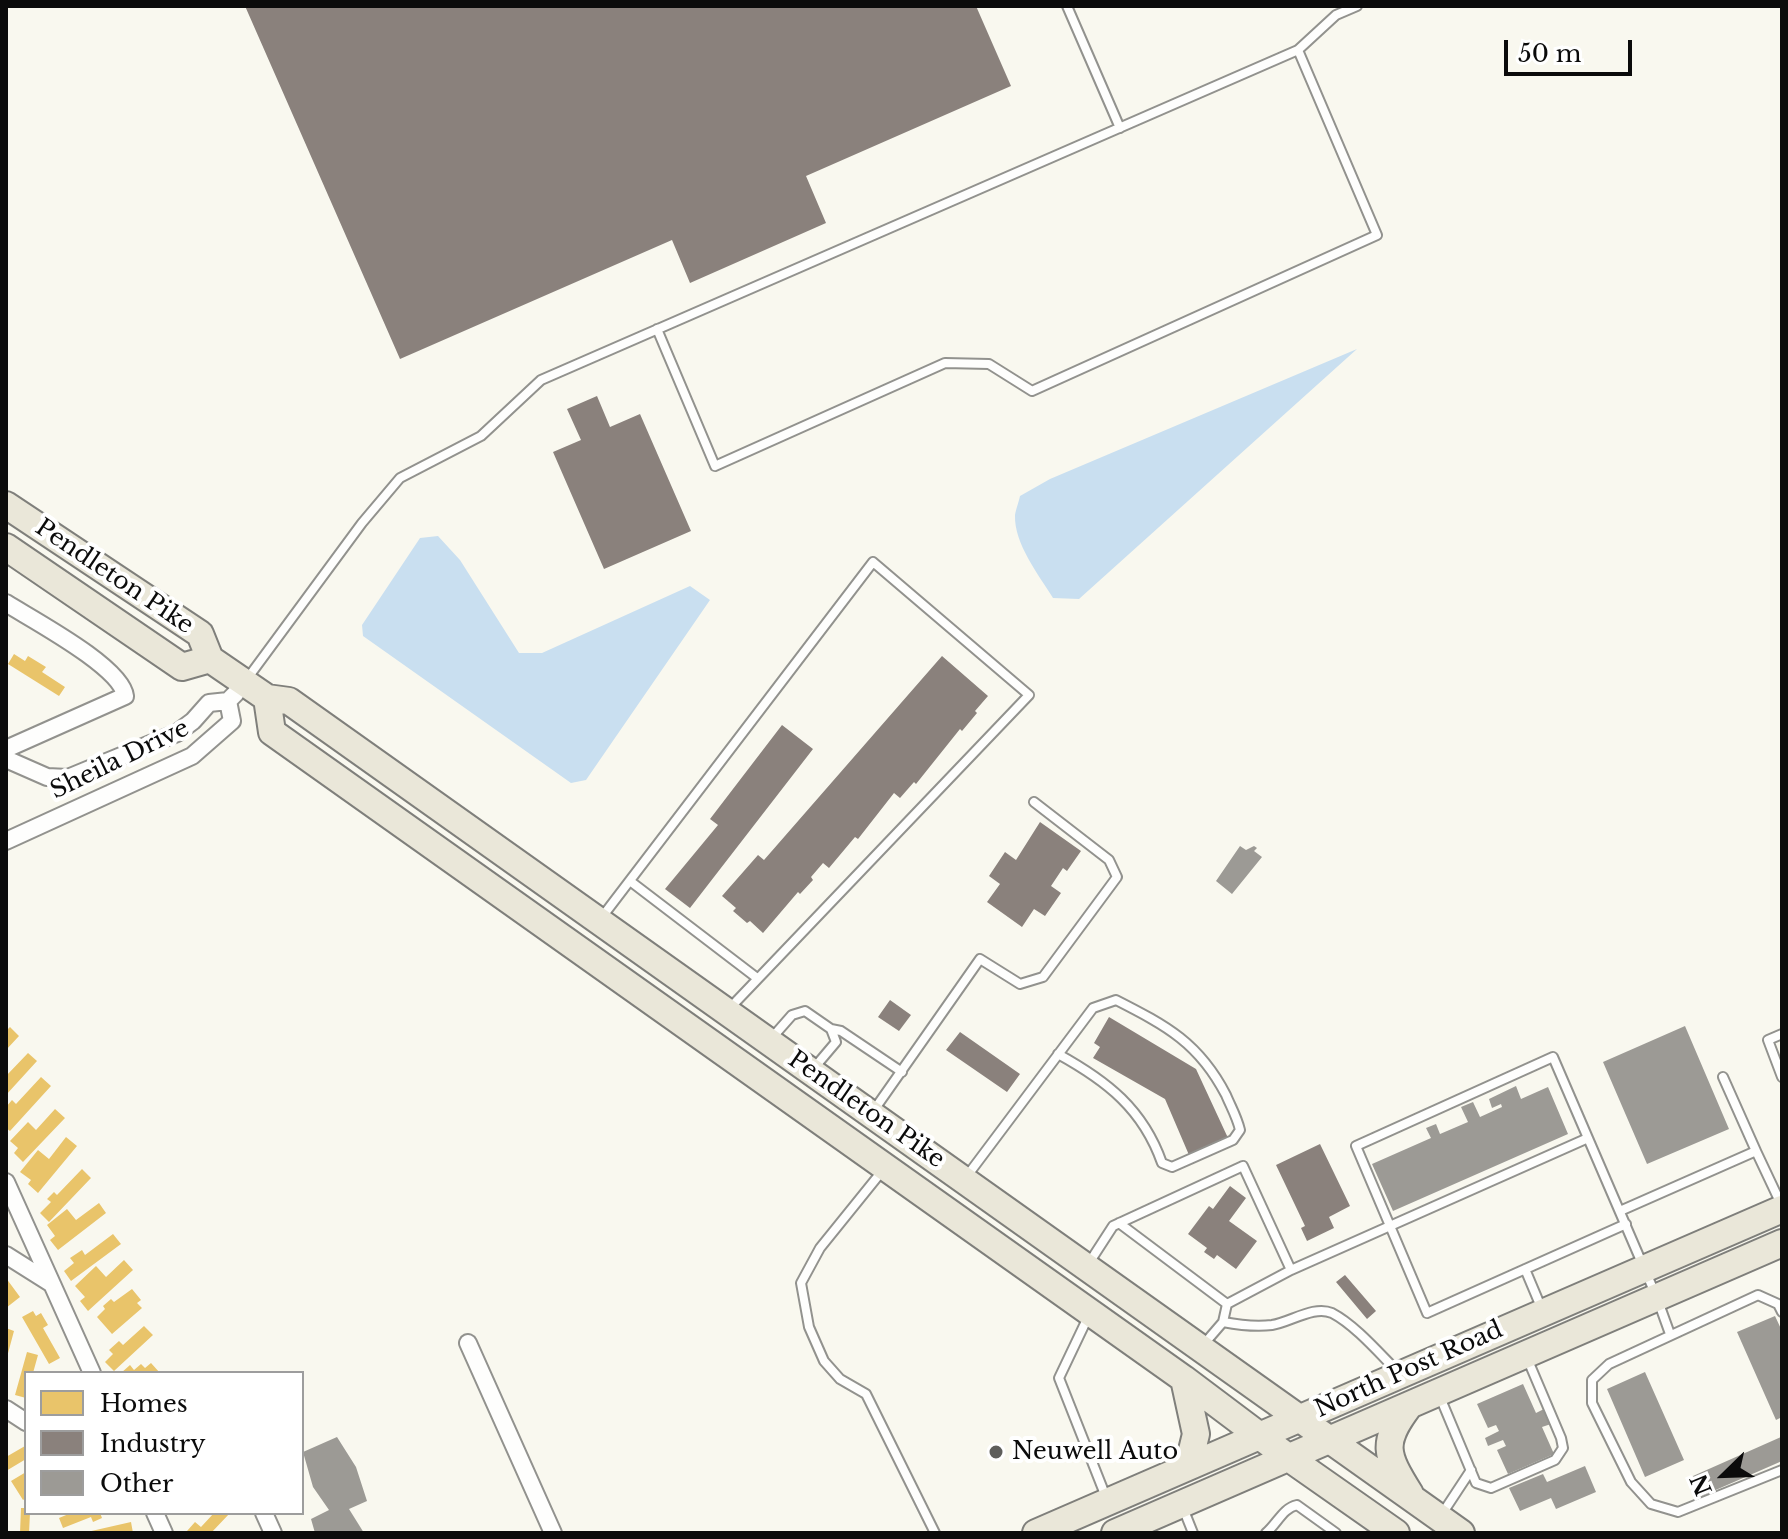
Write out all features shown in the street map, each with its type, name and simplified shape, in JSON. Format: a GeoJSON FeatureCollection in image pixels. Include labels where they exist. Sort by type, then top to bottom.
{"type":"FeatureCollection","features":[{"type":"Feature","properties":{"kind":"main road","name":"Pendleton Pike"},"geometry":{"type":"LineString","coordinates":[[6,505],[200,634],[210,659],[236,692],[289,701],[1461,1533]]}},
{"type":"Feature","properties":{"kind":"main road","name":"Pendleton Pike"},"geometry":{"type":"LineString","coordinates":[[6,547],[182,667],[210,659]]}},
{"type":"Feature","properties":{"kind":"main road","name":"Pendleton Pike"},"geometry":{"type":"LineString","coordinates":[[267,698],[272,732],[1396,1533]]}},
{"type":"Feature","properties":{"kind":"main road","name":"North Post Road"},"geometry":{"type":"LineString","coordinates":[[1036,1533],[1782,1208]]}},
{"type":"Feature","properties":{"kind":"main road","name":"North Post Road"},"geometry":{"type":"LineString","coordinates":[[1115,1533],[1657,1298],[1780,1248]]}},
{"type":"Feature","properties":{"kind":"main road"},"geometry":{"type":"LineString","coordinates":[[1184,1379],[1196,1434],[1188,1467]]}},
{"type":"Feature","properties":{"kind":"main road"},"geometry":{"type":"LineString","coordinates":[[1409,1406],[1392,1429],[1389,1441],[1390,1454],[1413,1500]]}},
{"type":"Feature","properties":{"kind":"street"},"geometry":{"type":"LineString","coordinates":[[6,603],[107,667],[124,687],[125,696],[6,749]]}},
{"type":"Feature","properties":{"kind":"street","name":"Sheila Drive"},"geometry":{"type":"LineString","coordinates":[[6,759],[47,777],[68,778],[177,733],[209,703],[236,692]]}},
{"type":"Feature","properties":{"kind":"street","name":"Sheila Drive"},"geometry":{"type":"LineString","coordinates":[[6,841],[192,756],[232,721],[236,692]]}},
{"type":"Feature","properties":{"kind":"street"},"geometry":{"type":"LineString","coordinates":[[6,1182],[91,1371]]}},
{"type":"Feature","properties":{"kind":"street"},"geometry":{"type":"LineString","coordinates":[[6,1255],[52,1284]]}},
{"type":"Feature","properties":{"kind":"street"},"geometry":{"type":"LineString","coordinates":[[468,1343],[553,1533]]}},
{"type":"Feature","properties":{"kind":"street"},"geometry":{"type":"LineString","coordinates":[[6,1409],[24,1421]]}},
{"type":"Feature","properties":{"kind":"lane"},"geometry":{"type":"LineString","coordinates":[[1067,6],[1120,128]]}},
{"type":"Feature","properties":{"kind":"lane"},"geometry":{"type":"LineString","coordinates":[[236,692],[362,523],[400,478],[481,436],[541,380],[1298,50],[1336,15],[1357,6]]}},
{"type":"Feature","properties":{"kind":"lane"},"geometry":{"type":"LineString","coordinates":[[657,329],[715,466],[945,363],[989,364],[1032,391],[1377,235],[1298,50]]}},
{"type":"Feature","properties":{"kind":"lane"},"geometry":{"type":"LineString","coordinates":[[599,920],[873,562],[1029,695],[727,1010]]}},
{"type":"Feature","properties":{"kind":"lane"},"geometry":{"type":"LineString","coordinates":[[871,1114],[980,959],[1020,984],[1043,977],[1117,877],[1109,860],[1034,802]]}},
{"type":"Feature","properties":{"kind":"lane"},"geometry":{"type":"LineString","coordinates":[[630,881],[757,978]]}},
{"type":"Feature","properties":{"kind":"lane"},"geometry":{"type":"LineString","coordinates":[[964,1180],[1058,1054],[1093,1008],[1116,1000],[1174,1032],[1195,1049],[1212,1069],[1240,1130],[1233,1140],[1172,1167],[1162,1163],[1154,1140],[1139,1116],[1082,1067],[1058,1054]]}},
{"type":"Feature","properties":{"kind":"lane"},"geometry":{"type":"LineString","coordinates":[[769,1041],[792,1015],[805,1011],[902,1072]]}},
{"type":"Feature","properties":{"kind":"lane"},"geometry":{"type":"LineString","coordinates":[[811,1071],[836,1042],[831,1029]]}},
{"type":"Feature","properties":{"kind":"lane"},"geometry":{"type":"LineString","coordinates":[[1782,1034],[1768,1040],[1782,1077]]}},
{"type":"Feature","properties":{"kind":"lane"},"geometry":{"type":"LineString","coordinates":[[1626,1224],[1427,1313],[1356,1146],[1553,1057],[1588,1138],[1626,1224],[1645,1268],[1670,1334]]}},
{"type":"Feature","properties":{"kind":"lane"},"geometry":{"type":"LineString","coordinates":[[1723,1077],[1782,1208]]}},
{"type":"Feature","properties":{"kind":"lane"},"geometry":{"type":"LineString","coordinates":[[1201,1348],[1223,1322],[1227,1304],[1291,1270],[1588,1138]]}},
{"type":"Feature","properties":{"kind":"lane"},"geometry":{"type":"LineString","coordinates":[[1620,1211],[1756,1151]]}},
{"type":"Feature","properties":{"kind":"lane"},"geometry":{"type":"LineString","coordinates":[[1087,1266],[1113,1226],[1243,1166],[1291,1270]]}},
{"type":"Feature","properties":{"kind":"lane"},"geometry":{"type":"LineString","coordinates":[[884,1168],[820,1248],[801,1283],[809,1327],[824,1361],[840,1379],[866,1394],[935,1533]]}},
{"type":"Feature","properties":{"kind":"lane"},"geometry":{"type":"LineString","coordinates":[[1119,1223],[1227,1304]]}},
{"type":"Feature","properties":{"kind":"lane"},"geometry":{"type":"LineString","coordinates":[[1525,1269],[1543,1312]]}},
{"type":"Feature","properties":{"kind":"lane"},"geometry":{"type":"LineString","coordinates":[[1782,1312],[1778,1304],[1758,1295],[1609,1364],[1592,1380],[1592,1403],[1631,1482],[1651,1504],[1678,1512],[1782,1470]]}},
{"type":"Feature","properties":{"kind":"lane"},"geometry":{"type":"LineString","coordinates":[[1223,1322],[1246,1326],[1274,1325],[1318,1311],[1331,1313],[1365,1339],[1401,1374]]}},
{"type":"Feature","properties":{"kind":"lane"},"geometry":{"type":"LineString","coordinates":[[1089,1313],[1059,1378],[1108,1502]]}},
{"type":"Feature","properties":{"kind":"lane"},"geometry":{"type":"LineString","coordinates":[[1438,1393],[1476,1483],[1491,1488],[1555,1460],[1563,1448],[1525,1355]]}},
{"type":"Feature","properties":{"kind":"lane"},"geometry":{"type":"LineString","coordinates":[[1440,1518],[1471,1470]]}},
{"type":"Feature","properties":{"kind":"lane"},"geometry":{"type":"LineString","coordinates":[[1181,1504],[1193,1533]]}},
{"type":"Feature","properties":{"kind":"lane"},"geometry":{"type":"LineString","coordinates":[[1266,1533],[1275,1526],[1286,1508],[1297,1505],[1336,1533]]}},
{"type":"Feature","properties":{"kind":"water"},"geometry":{"type":"Polygon","coordinates":[[[1357,349],[1079,599],[1053,598],[1028,559],[1019,537],[1015,515],[1020,496],[1050,479],[1357,349]]]}},
{"type":"Feature","properties":{"kind":"water"},"geometry":{"type":"Polygon","coordinates":[[[438,536],[460,560],[519,653],[542,653],[690,586],[710,600],[586,780],[571,783],[363,636],[362,625],[420,538],[438,536]]]}},
{"type":"Feature","properties":{"kind":"building: Homes"},"geometry":{"type":"Polygon","coordinates":[[[14,654],[25,661],[28,656],[46,667],[42,672],[65,687],[59,696],[8,664],[14,654]]]}},
{"type":"Feature","properties":{"kind":"building: Homes"},"geometry":{"type":"Polygon","coordinates":[[[10,1027],[19,1036],[6,1050],[6,1031],[10,1027]]]}},
{"type":"Feature","properties":{"kind":"building: Homes"},"geometry":{"type":"Polygon","coordinates":[[[28,1053],[37,1061],[6,1095],[6,1076],[28,1053]]]}},
{"type":"Feature","properties":{"kind":"building: Homes"},"geometry":{"type":"Polygon","coordinates":[[[41,1077],[51,1086],[10,1131],[6,1128],[6,1107],[12,1100],[16,1104],[41,1077]]]}},
{"type":"Feature","properties":{"kind":"building: Homes"},"geometry":{"type":"Polygon","coordinates":[[[55,1109],[65,1118],[23,1162],[14,1153],[18,1148],[10,1141],[28,1122],[36,1130],[55,1109]]]}},
{"type":"Feature","properties":{"kind":"building: Homes"},"geometry":{"type":"Polygon","coordinates":[[[66,1137],[77,1146],[38,1193],[28,1184],[31,1180],[20,1172],[38,1150],[49,1159],[66,1137]]]}},
{"type":"Feature","properties":{"kind":"building: Homes"},"geometry":{"type":"Polygon","coordinates":[[[82,1169],[91,1178],[49,1222],[40,1213],[51,1202],[47,1199],[54,1192],[57,1195],[82,1169]]]}},
{"type":"Feature","properties":{"kind":"building: Homes"},"geometry":{"type":"Polygon","coordinates":[[[99,1203],[106,1213],[58,1250],[50,1240],[55,1236],[47,1225],[67,1209],[76,1220],[99,1203]]]}},
{"type":"Feature","properties":{"kind":"building: Homes"},"geometry":{"type":"Polygon","coordinates":[[[113,1234],[121,1244],[71,1281],[64,1271],[74,1263],[70,1258],[82,1250],[85,1255],[113,1234]]]}},
{"type":"Feature","properties":{"kind":"building: Homes"},"geometry":{"type":"Polygon","coordinates":[[[124,1260],[133,1270],[88,1311],[80,1301],[85,1297],[75,1286],[96,1266],[106,1277],[124,1260]]]}},
{"type":"Feature","properties":{"kind":"building: Homes"},"geometry":{"type":"Polygon","coordinates":[[[6,1278],[20,1297],[6,1308],[6,1278]]]}},
{"type":"Feature","properties":{"kind":"building: Homes"},"geometry":{"type":"Polygon","coordinates":[[[132,1289],[141,1300],[137,1303],[142,1308],[112,1334],[97,1317],[111,1299],[114,1302],[132,1289]]]}},
{"type":"Feature","properties":{"kind":"building: Homes"},"geometry":{"type":"Polygon","coordinates":[[[33,1311],[36,1316],[41,1313],[48,1325],[43,1328],[60,1358],[49,1364],[22,1317],[33,1311]]]}},
{"type":"Feature","properties":{"kind":"building: Homes"},"geometry":{"type":"Polygon","coordinates":[[[144,1326],[153,1335],[114,1371],[105,1362],[113,1354],[109,1350],[119,1341],[123,1345],[144,1326]]]}},
{"type":"Feature","properties":{"kind":"building: Homes"},"geometry":{"type":"Polygon","coordinates":[[[6,1328],[14,1331],[7,1357],[6,1357],[6,1328]]]}},
{"type":"Feature","properties":{"kind":"building: Homes"},"geometry":{"type":"Polygon","coordinates":[[[27,1352],[38,1355],[34,1371],[24,1371],[24,1397],[15,1395],[27,1352]]]}},
{"type":"Feature","properties":{"kind":"building: Homes"},"geometry":{"type":"Polygon","coordinates":[[[151,1363],[158,1371],[123,1371],[130,1365],[134,1370],[141,1364],[145,1368],[151,1363]]]}},
{"type":"Feature","properties":{"kind":"building: Homes"},"geometry":{"type":"Polygon","coordinates":[[[24,1447],[24,1460],[6,1471],[6,1457],[24,1447]]]}},
{"type":"Feature","properties":{"kind":"building: Homes"},"geometry":{"type":"Polygon","coordinates":[[[24,1473],[24,1499],[23,1500],[11,1481],[24,1473]]]}},
{"type":"Feature","properties":{"kind":"building: Homes"},"geometry":{"type":"Polygon","coordinates":[[[21,1508],[24,1508],[24,1515],[30,1515],[29,1533],[20,1533],[21,1508]]]}},
{"type":"Feature","properties":{"kind":"building: Homes"},"geometry":{"type":"Polygon","coordinates":[[[66,1515],[101,1515],[102,1518],[93,1522],[91,1517],[63,1528],[59,1518],[66,1515]]]}},
{"type":"Feature","properties":{"kind":"building: Homes"},"geometry":{"type":"Polygon","coordinates":[[[212,1515],[228,1515],[211,1533],[187,1531],[195,1522],[201,1527],[212,1515]]]}},
{"type":"Feature","properties":{"kind":"building: Homes"},"geometry":{"type":"Polygon","coordinates":[[[131,1522],[133,1533],[87,1532],[131,1522]]]}},
{"type":"Feature","properties":{"kind":"building: Industry"},"geometry":{"type":"Polygon","coordinates":[[[245,6],[976,6],[1011,86],[806,176],[826,223],[690,283],[672,240],[400,359],[245,6]]]}},
{"type":"Feature","properties":{"kind":"building: Industry"},"geometry":{"type":"Polygon","coordinates":[[[597,396],[610,427],[640,414],[691,531],[604,569],[553,452],[581,440],[567,409],[597,396]]]}},
{"type":"Feature","properties":{"kind":"building: Industry"},"geometry":{"type":"Polygon","coordinates":[[[942,656],[988,696],[975,711],[977,713],[962,731],[960,729],[916,784],[914,782],[900,798],[894,793],[858,839],[855,837],[829,868],[823,863],[811,877],[813,880],[800,894],[798,892],[763,933],[750,921],[747,923],[722,896],[758,855],[764,860],[942,656]]]}},
{"type":"Feature","properties":{"kind":"building: Industry"},"geometry":{"type":"Polygon","coordinates":[[[782,725],[813,749],[690,908],[665,889],[718,825],[710,819],[782,725]]]}},
{"type":"Feature","properties":{"kind":"building: Industry"},"geometry":{"type":"Polygon","coordinates":[[[1040,822],[1081,851],[1067,871],[1063,868],[1051,886],[1061,893],[1045,916],[1034,909],[1022,927],[987,902],[1000,884],[989,876],[1005,852],[1016,860],[1040,822]]]}},
{"type":"Feature","properties":{"kind":"building: Industry"},"geometry":{"type":"Polygon","coordinates":[[[890,1000],[911,1015],[899,1031],[878,1017],[890,1000]]]}},
{"type":"Feature","properties":{"kind":"building: Industry"},"geometry":{"type":"Polygon","coordinates":[[[1109,1017],[1196,1069],[1228,1138],[1189,1155],[1165,1099],[1093,1058],[1100,1047],[1094,1043],[1109,1017]]]}},
{"type":"Feature","properties":{"kind":"building: Industry"},"geometry":{"type":"Polygon","coordinates":[[[960,1032],[1020,1074],[1007,1092],[946,1050],[960,1032]]]}},
{"type":"Feature","properties":{"kind":"building: Industry"},"geometry":{"type":"Polygon","coordinates":[[[1320,1144],[1350,1206],[1329,1217],[1334,1228],[1307,1241],[1301,1228],[1305,1226],[1276,1165],[1320,1144]]]}},
{"type":"Feature","properties":{"kind":"building: Industry"},"geometry":{"type":"Polygon","coordinates":[[[1230,1186],[1246,1198],[1229,1221],[1257,1241],[1236,1269],[1217,1255],[1214,1259],[1204,1252],[1207,1248],[1188,1234],[1209,1206],[1213,1209],[1230,1186]]]}},
{"type":"Feature","properties":{"kind":"building: Industry"},"geometry":{"type":"Polygon","coordinates":[[[1345,1275],[1376,1311],[1367,1319],[1336,1282],[1345,1275]]]}},
{"type":"Feature","properties":{"kind":"building: Other"},"geometry":{"type":"Polygon","coordinates":[[[1240,846],[1246,850],[1254,846],[1257,848],[1254,851],[1262,857],[1232,894],[1216,881],[1240,846]]]}},
{"type":"Feature","properties":{"kind":"building: Other"},"geometry":{"type":"Polygon","coordinates":[[[1685,1026],[1729,1129],[1647,1164],[1603,1062],[1685,1026]]]}},
{"type":"Feature","properties":{"kind":"building: Other"},"geometry":{"type":"Polygon","coordinates":[[[1516,1086],[1521,1099],[1548,1087],[1568,1134],[1393,1211],[1372,1164],[1431,1138],[1426,1128],[1436,1124],[1440,1134],[1468,1122],[1461,1107],[1473,1102],[1480,1117],[1502,1107],[1501,1104],[1492,1108],[1489,1099],[1516,1086]]]}},
{"type":"Feature","properties":{"kind":"building: Other"},"geometry":{"type":"Polygon","coordinates":[[[1775,1316],[1782,1331],[1782,1417],[1776,1420],[1737,1332],[1775,1316]]]}},
{"type":"Feature","properties":{"kind":"building: Other"},"geometry":{"type":"Polygon","coordinates":[[[1645,1372],[1684,1460],[1645,1477],[1607,1389],[1645,1372]]]}},
{"type":"Feature","properties":{"kind":"building: Other"},"geometry":{"type":"Polygon","coordinates":[[[1523,1384],[1536,1413],[1544,1409],[1551,1424],[1542,1427],[1554,1454],[1508,1474],[1497,1450],[1506,1446],[1503,1440],[1488,1446],[1485,1438],[1499,1431],[1496,1425],[1488,1428],[1477,1404],[1523,1384]]]}},
{"type":"Feature","properties":{"kind":"building: Other"},"geometry":{"type":"Polygon","coordinates":[[[337,1437],[356,1467],[367,1501],[349,1509],[364,1533],[315,1533],[311,1519],[329,1510],[313,1487],[304,1452],[337,1437]]]}},
{"type":"Feature","properties":{"kind":"building: Other"},"geometry":{"type":"Polygon","coordinates":[[[1781,1437],[1782,1461],[1702,1496],[1693,1476],[1781,1437]]]}},
{"type":"Feature","properties":{"kind":"building: Other"},"geometry":{"type":"Polygon","coordinates":[[[1585,1466],[1596,1492],[1556,1509],[1551,1498],[1520,1511],[1509,1488],[1543,1474],[1547,1482],[1585,1466]]]}},
{"type":"Feature","properties":{"kind":"place","name":"Neuwell Auto"},"geometry":{"type":"Point","coordinates":[996,1452]}}]}
